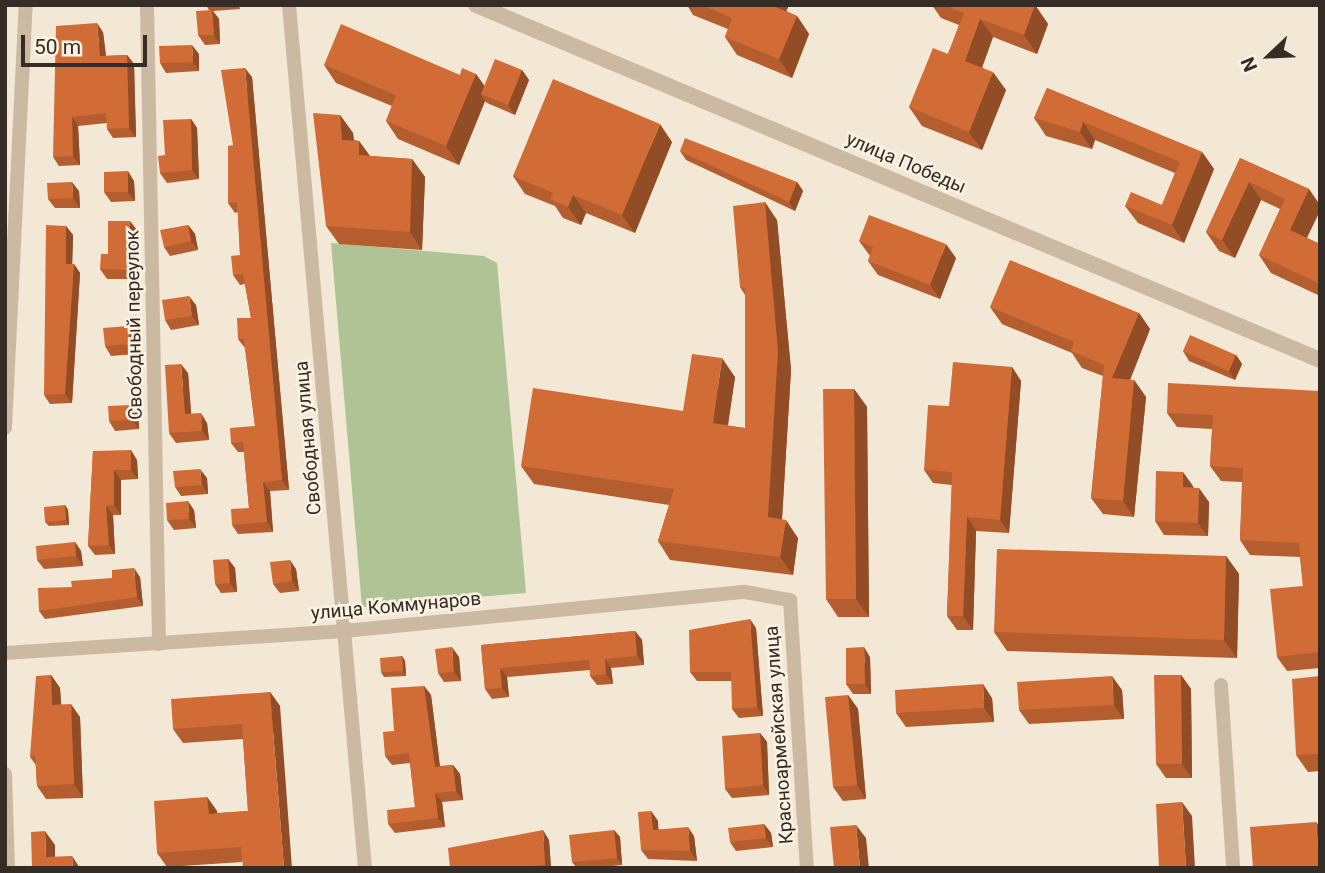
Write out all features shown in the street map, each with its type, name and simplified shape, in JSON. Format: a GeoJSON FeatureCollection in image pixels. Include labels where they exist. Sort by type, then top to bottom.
{"type":"FeatureCollection","features":[{"type":"Feature","properties":{"kind":"street"},"geometry":{"type":"LineString","coordinates":[[5,428],[26,5]]}},
{"type":"Feature","properties":{"kind":"street","name":"Свободный переулок"},"geometry":{"type":"LineString","coordinates":[[147,5],[159,644]]}},
{"type":"Feature","properties":{"kind":"street","name":"Свободная улица"},"geometry":{"type":"LineString","coordinates":[[289,5],[365,868]]}},
{"type":"Feature","properties":{"kind":"street","name":"улица Победы"},"geometry":{"type":"LineString","coordinates":[[476,5],[1320,360]]}},
{"type":"Feature","properties":{"kind":"street","name":"улица Коммунаров"},"geometry":{"type":"LineString","coordinates":[[5,653],[344,631],[745,592],[790,600]]}},
{"type":"Feature","properties":{"kind":"street","name":"Красноармейская улица"},"geometry":{"type":"LineString","coordinates":[[790,600],[807,868]]}},
{"type":"Feature","properties":{"kind":"street"},"geometry":{"type":"LineString","coordinates":[[1221,685],[1233,868]]}},
{"type":"Feature","properties":{"kind":"street"},"geometry":{"type":"LineString","coordinates":[[5,774],[8,868]]}},
{"type":"Feature","properties":{"kind":"green space"},"geometry":{"type":"Polygon","coordinates":[[[331,243],[484,256],[497,263],[526,593],[362,607],[331,243]]]}},
{"type":"Feature","properties":{"kind":"building"},"geometry":{"type":"Polygon","coordinates":[[[702,5],[771,5],[797,16],[779,59],[725,37],[732,18],[702,5]]]}},
{"type":"Feature","properties":{"kind":"building"},"geometry":{"type":"Polygon","coordinates":[[[943,5],[1035,5],[1024,35],[980,19],[965,61],[993,72],[969,132],[909,107],[933,48],[948,54],[964,13],[943,5]]]}},
{"type":"Feature","properties":{"kind":"building"},"geometry":{"type":"Polygon","coordinates":[[[212,10],[214,35],[198,35],[196,11],[212,10]]]}},
{"type":"Feature","properties":{"kind":"building"},"geometry":{"type":"Polygon","coordinates":[[[97,23],[100,56],[127,55],[129,128],[107,129],[106,113],[72,117],[73,156],[53,157],[56,26],[97,23]]]}},
{"type":"Feature","properties":{"kind":"building"},"geometry":{"type":"Polygon","coordinates":[[[341,24],[460,75],[462,68],[476,74],[446,146],[386,121],[396,95],[324,65],[341,24]]]}},
{"type":"Feature","properties":{"kind":"building"},"geometry":{"type":"Polygon","coordinates":[[[192,45],[193,62],[160,63],[159,46],[192,45]]]}},
{"type":"Feature","properties":{"kind":"building"},"geometry":{"type":"Polygon","coordinates":[[[495,59],[522,70],[508,105],[481,94],[495,59]]]}},
{"type":"Feature","properties":{"kind":"building"},"geometry":{"type":"Polygon","coordinates":[[[245,68],[282,480],[263,482],[267,522],[232,525],[231,509],[249,508],[243,442],[231,443],[230,428],[255,426],[244,339],[238,339],[237,318],[251,318],[243,274],[233,275],[231,256],[240,255],[237,202],[228,203],[228,146],[233,145],[221,70],[245,68]]]}},
{"type":"Feature","properties":{"kind":"building"},"geometry":{"type":"Polygon","coordinates":[[[553,79],[660,124],[622,215],[573,195],[568,207],[550,199],[553,193],[513,176],[553,79]]]}},
{"type":"Feature","properties":{"kind":"building"},"geometry":{"type":"Polygon","coordinates":[[[1047,88],[1202,152],[1172,225],[1125,206],[1131,192],[1162,205],[1180,162],[1083,122],[1080,132],[1034,118],[1047,88]]]}},
{"type":"Feature","properties":{"kind":"building"},"geometry":{"type":"Polygon","coordinates":[[[313,113],[340,115],[342,140],[359,141],[359,155],[412,159],[410,232],[326,226],[313,113]]]}},
{"type":"Feature","properties":{"kind":"building"},"geometry":{"type":"Polygon","coordinates":[[[191,119],[192,170],[160,173],[158,156],[165,155],[163,120],[191,119]]]}},
{"type":"Feature","properties":{"kind":"building"},"geometry":{"type":"Polygon","coordinates":[[[685,138],[797,182],[789,202],[680,151],[685,138]]]}},
{"type":"Feature","properties":{"kind":"building"},"geometry":{"type":"Polygon","coordinates":[[[1240,158],[1309,189],[1290,230],[1320,244],[1320,284],[1259,255],[1285,199],[1249,182],[1222,240],[1206,232],[1240,158]]]}},
{"type":"Feature","properties":{"kind":"building"},"geometry":{"type":"Polygon","coordinates":[[[128,171],[128,192],[104,192],[104,172],[128,171]]]}},
{"type":"Feature","properties":{"kind":"building"},"geometry":{"type":"Polygon","coordinates":[[[72,182],[73,198],[48,199],[47,183],[72,182]]]}},
{"type":"Feature","properties":{"kind":"building"},"geometry":{"type":"Polygon","coordinates":[[[765,202],[778,351],[768,517],[786,520],[780,557],[658,541],[674,489],[521,466],[533,388],[683,411],[692,354],[722,358],[713,423],[745,428],[745,288],[740,287],[733,206],[765,202]]]}},
{"type":"Feature","properties":{"kind":"building"},"geometry":{"type":"Polygon","coordinates":[[[869,215],[946,244],[930,285],[868,261],[873,247],[859,241],[869,215]]]}},
{"type":"Feature","properties":{"kind":"building"},"geometry":{"type":"Polygon","coordinates":[[[108,221],[130,221],[129,270],[100,269],[101,254],[108,254],[108,221]]]}},
{"type":"Feature","properties":{"kind":"building"},"geometry":{"type":"Polygon","coordinates":[[[46,225],[66,226],[66,264],[74,264],[65,394],[44,395],[46,225]]]}},
{"type":"Feature","properties":{"kind":"building"},"geometry":{"type":"Polygon","coordinates":[[[188,225],[191,241],[164,247],[160,230],[188,225]]]}},
{"type":"Feature","properties":{"kind":"building"},"geometry":{"type":"Polygon","coordinates":[[[1010,260],[1139,313],[1112,378],[1134,380],[1123,501],[1091,498],[1104,365],[1071,351],[1074,342],[990,307],[1010,260]]]}},
{"type":"Feature","properties":{"kind":"building"},"geometry":{"type":"Polygon","coordinates":[[[189,296],[192,316],[165,320],[162,300],[189,296]]]}},
{"type":"Feature","properties":{"kind":"building"},"geometry":{"type":"Polygon","coordinates":[[[128,326],[130,344],[105,346],[103,328],[128,326]]]}},
{"type":"Feature","properties":{"kind":"building"},"geometry":{"type":"Polygon","coordinates":[[[1190,335],[1236,355],[1229,371],[1183,351],[1190,335]]]}},
{"type":"Feature","properties":{"kind":"building"},"geometry":{"type":"Polygon","coordinates":[[[953,362],[1012,367],[1000,520],[967,517],[963,616],[947,616],[952,472],[924,470],[928,405],[949,406],[953,362]]]}},
{"type":"Feature","properties":{"kind":"building"},"geometry":{"type":"Polygon","coordinates":[[[181,364],[185,414],[201,413],[202,431],[169,433],[165,365],[181,364]]]}},
{"type":"Feature","properties":{"kind":"building"},"geometry":{"type":"Polygon","coordinates":[[[1168,383],[1320,391],[1320,652],[1277,657],[1270,589],[1303,586],[1299,543],[1240,540],[1243,468],[1210,466],[1213,415],[1167,413],[1168,383]]]}},
{"type":"Feature","properties":{"kind":"building"},"geometry":{"type":"Polygon","coordinates":[[[823,389],[854,389],[856,599],[826,599],[823,389]]]}},
{"type":"Feature","properties":{"kind":"building"},"geometry":{"type":"Polygon","coordinates":[[[131,405],[132,420],[109,421],[108,406],[131,405]]]}},
{"type":"Feature","properties":{"kind":"building"},"geometry":{"type":"Polygon","coordinates":[[[131,450],[131,470],[114,470],[114,505],[106,506],[109,545],[88,546],[93,451],[131,450]]]}},
{"type":"Feature","properties":{"kind":"building"},"geometry":{"type":"Polygon","coordinates":[[[200,469],[202,485],[175,487],[173,471],[200,469]]]}},
{"type":"Feature","properties":{"kind":"building"},"geometry":{"type":"Polygon","coordinates":[[[1156,471],[1183,472],[1183,487],[1199,488],[1198,523],[1155,521],[1156,471]]]}},
{"type":"Feature","properties":{"kind":"building"},"geometry":{"type":"Polygon","coordinates":[[[188,501],[189,519],[167,520],[166,503],[188,501]]]}},
{"type":"Feature","properties":{"kind":"building"},"geometry":{"type":"Polygon","coordinates":[[[65,505],[66,520],[45,522],[44,507],[65,505]]]}},
{"type":"Feature","properties":{"kind":"building"},"geometry":{"type":"Polygon","coordinates":[[[75,542],[76,556],[37,560],[36,546],[75,542]]]}},
{"type":"Feature","properties":{"kind":"building"},"geometry":{"type":"Polygon","coordinates":[[[997,549],[1226,556],[1224,640],[994,632],[997,549]]]}},
{"type":"Feature","properties":{"kind":"building"},"geometry":{"type":"Polygon","coordinates":[[[228,559],[230,583],[215,584],[213,560],[228,559]]]}},
{"type":"Feature","properties":{"kind":"building"},"geometry":{"type":"Polygon","coordinates":[[[290,560],[292,581],[273,584],[270,562],[290,560]]]}},
{"type":"Feature","properties":{"kind":"building"},"geometry":{"type":"Polygon","coordinates":[[[134,568],[137,597],[39,611],[38,588],[72,587],[71,581],[112,578],[112,570],[134,568]]]}},
{"type":"Feature","properties":{"kind":"building"},"geometry":{"type":"Polygon","coordinates":[[[750,619],[757,707],[732,709],[731,672],[690,672],[689,630],[750,619]]]}},
{"type":"Feature","properties":{"kind":"building"},"geometry":{"type":"Polygon","coordinates":[[[635,631],[637,656],[605,659],[606,674],[590,676],[589,660],[500,668],[502,688],[485,689],[481,645],[635,631]]]}},
{"type":"Feature","properties":{"kind":"building"},"geometry":{"type":"Polygon","coordinates":[[[452,647],[454,672],[438,673],[435,649],[452,647]]]}},
{"type":"Feature","properties":{"kind":"building"},"geometry":{"type":"Polygon","coordinates":[[[864,647],[865,684],[846,684],[846,648],[864,647]]]}},
{"type":"Feature","properties":{"kind":"building"},"geometry":{"type":"Polygon","coordinates":[[[402,656],[403,671],[381,672],[380,658],[402,656]]]}},
{"type":"Feature","properties":{"kind":"building"},"geometry":{"type":"Polygon","coordinates":[[[51,675],[52,705],[71,704],[74,784],[37,786],[35,756],[30,757],[36,676],[51,675]]]}},
{"type":"Feature","properties":{"kind":"building"},"geometry":{"type":"Polygon","coordinates":[[[1154,675],[1181,675],[1182,764],[1156,764],[1154,675]]]}},
{"type":"Feature","properties":{"kind":"building"},"geometry":{"type":"Polygon","coordinates":[[[1112,676],[1114,705],[1019,710],[1017,682],[1112,676]]]}},
{"type":"Feature","properties":{"kind":"building"},"geometry":{"type":"Polygon","coordinates":[[[1320,676],[1320,754],[1296,755],[1292,679],[1320,676]]]}},
{"type":"Feature","properties":{"kind":"building"},"geometry":{"type":"Polygon","coordinates":[[[983,684],[984,708],[896,713],[895,690],[983,684]]]}},
{"type":"Feature","properties":{"kind":"building"},"geometry":{"type":"Polygon","coordinates":[[[424,686],[435,767],[453,765],[456,791],[435,793],[438,818],[388,824],[387,810],[415,807],[409,753],[385,756],[383,732],[394,731],[391,688],[424,686]]]}},
{"type":"Feature","properties":{"kind":"building"},"geometry":{"type":"Polygon","coordinates":[[[270,692],[284,868],[243,868],[241,847],[157,853],[154,801],[207,797],[209,814],[248,811],[242,724],[173,729],[171,699],[270,692]]]}},
{"type":"Feature","properties":{"kind":"building"},"geometry":{"type":"Polygon","coordinates":[[[848,695],[857,785],[833,787],[825,697],[848,695]]]}},
{"type":"Feature","properties":{"kind":"building"},"geometry":{"type":"Polygon","coordinates":[[[760,733],[763,785],[725,789],[722,736],[760,733]]]}},
{"type":"Feature","properties":{"kind":"building"},"geometry":{"type":"Polygon","coordinates":[[[1182,802],[1186,868],[1159,868],[1156,804],[1182,802]]]}},
{"type":"Feature","properties":{"kind":"building"},"geometry":{"type":"Polygon","coordinates":[[[651,811],[653,830],[688,827],[690,851],[641,850],[638,812],[651,811]]]}},
{"type":"Feature","properties":{"kind":"building"},"geometry":{"type":"Polygon","coordinates":[[[1316,822],[1320,868],[1253,868],[1250,827],[1316,822]]]}},
{"type":"Feature","properties":{"kind":"building"},"geometry":{"type":"Polygon","coordinates":[[[764,824],[766,838],[730,842],[728,828],[764,824]]]}},
{"type":"Feature","properties":{"kind":"building"},"geometry":{"type":"Polygon","coordinates":[[[856,825],[860,868],[834,868],[830,827],[856,825]]]}},
{"type":"Feature","properties":{"kind":"building"},"geometry":{"type":"Polygon","coordinates":[[[543,830],[545,865],[450,868],[448,848],[543,830]]]}},
{"type":"Feature","properties":{"kind":"building"},"geometry":{"type":"Polygon","coordinates":[[[614,830],[617,858],[572,862],[569,835],[614,830]]]}},
{"type":"Feature","properties":{"kind":"building"},"geometry":{"type":"Polygon","coordinates":[[[45,831],[46,857],[72,856],[73,868],[32,868],[31,832],[45,831]]]}}]}
